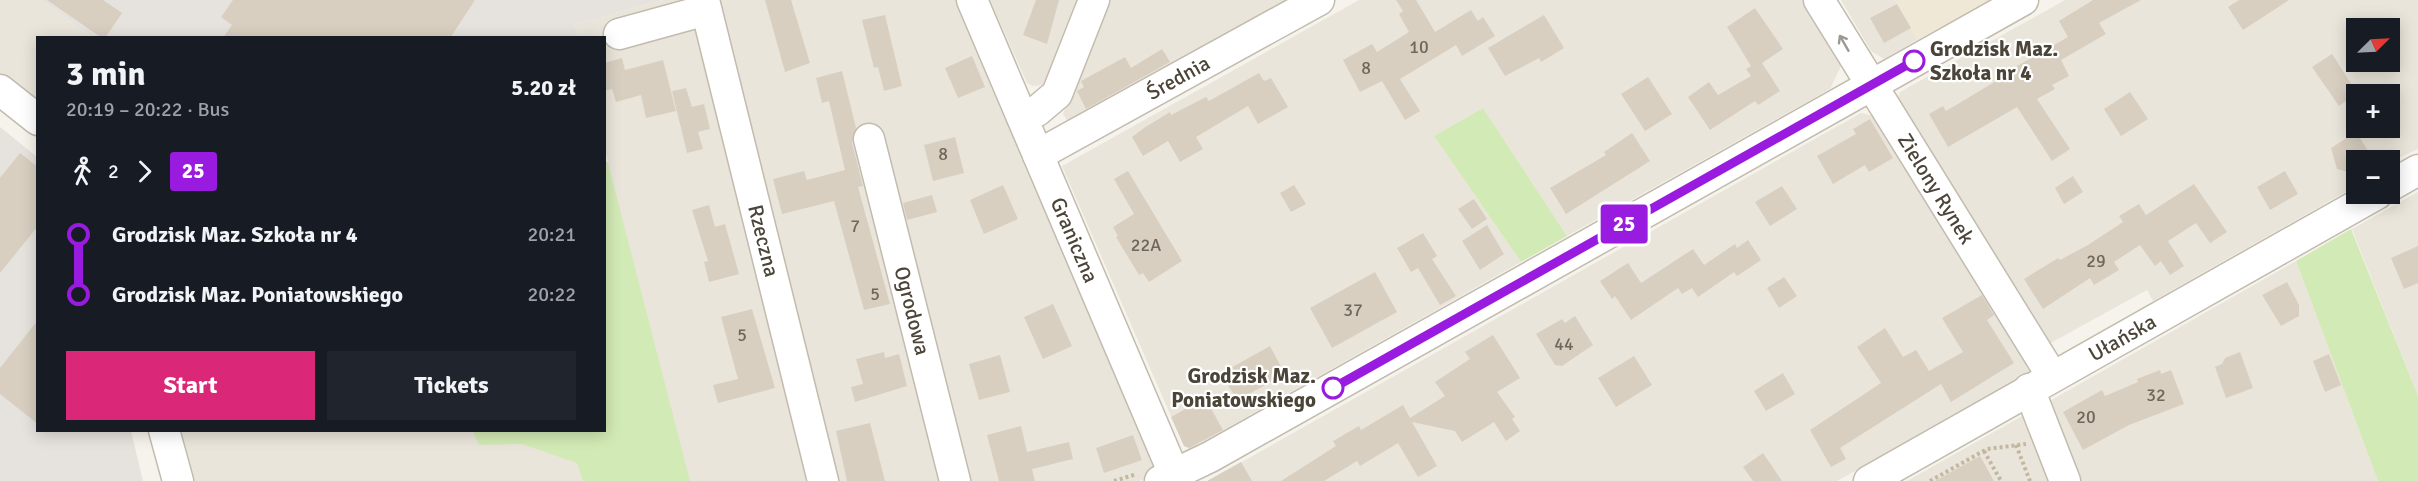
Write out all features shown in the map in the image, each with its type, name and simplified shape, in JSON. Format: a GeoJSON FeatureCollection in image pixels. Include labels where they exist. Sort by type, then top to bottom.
{"type":"FeatureCollection","features":[{"type":"Feature","properties":{"kind":"street","name":"Graniczna"},"geometry":{"type":"LineString","coordinates":[[972,0],[1171,479]]}},
{"type":"Feature","properties":{"kind":"street"},"geometry":{"type":"LineString","coordinates":[[1022,117],[1037,111],[1057,94],[1094,0]]}},
{"type":"Feature","properties":{"kind":"street","name":"Średnia"},"geometry":{"type":"LineString","coordinates":[[1038,155],[1319,0]]}},
{"type":"Feature","properties":{"kind":"street","name":"Zielony Rynek"},"geometry":{"type":"LineString","coordinates":[[1819,0],[2041,383],[2049,441],[2065,481]]}},
{"type":"Feature","properties":{"kind":"street"},"geometry":{"type":"LineString","coordinates":[[1171,479],[2023,0]]}},
{"type":"Feature","properties":{"kind":"street"},"geometry":{"type":"LineString","coordinates":[[620,34],[705,5]]}},
{"type":"Feature","properties":{"kind":"street","name":"Rzeczna"},"geometry":{"type":"LineString","coordinates":[[705,5],[822,481]]}},
{"type":"Feature","properties":{"kind":"street"},"geometry":{"type":"LineString","coordinates":[[0,90],[36,118]]}},
{"type":"Feature","properties":{"kind":"street","name":"Ogrodowa"},"geometry":{"type":"LineString","coordinates":[[869,139],[955,481]]}},
{"type":"Feature","properties":{"kind":"street"},"geometry":{"type":"LineString","coordinates":[[2400,180],[2418,170]]}},
{"type":"Feature","properties":{"kind":"street","name":"Ułańska"},"geometry":{"type":"LineString","coordinates":[[1869,481],[2359,204]]}},
{"type":"Feature","properties":{"kind":"street"},"geometry":{"type":"LineString","coordinates":[[165,432],[178,481]]}},
{"type":"Feature","properties":{"kind":"path"},"geometry":{"type":"LineString","coordinates":[[1930,481],[1984,451],[2049,441]]}},
{"type":"Feature","properties":{"kind":"path"},"geometry":{"type":"LineString","coordinates":[[2016,445],[2030,481]]}},
{"type":"Feature","properties":{"kind":"path"},"geometry":{"type":"LineString","coordinates":[[1984,451],[2001,481]]}},
{"type":"Feature","properties":{"kind":"shaded area"},"geometry":{"type":"Polygon","coordinates":[[[0,0],[41,0],[91,36],[36,36],[36,117],[0,87],[0,0]]]}},
{"type":"Feature","properties":{"kind":"shaded area"},"geometry":{"type":"Polygon","coordinates":[[[41,0],[663,0],[575,24],[578,36],[91,36],[41,0]]]}},
{"type":"Feature","properties":{"kind":"shaded area"},"geometry":{"type":"Polygon","coordinates":[[[663,0],[957,0],[1164,473],[1139,481],[184,481],[170,432],[606,432],[606,162],[608,162],[606,154],[606,36],[578,36],[575,24],[663,0]]]}},
{"type":"Feature","properties":{"kind":"shaded area"},"geometry":{"type":"Polygon","coordinates":[[[990,0],[1076,0],[1043,85],[1033,86],[1027,83],[990,0]]]}},
{"type":"Feature","properties":{"kind":"shaded area"},"geometry":{"type":"Polygon","coordinates":[[[1109,0],[1293,0],[1069,123],[1063,114],[1109,0]]]}},
{"type":"Feature","properties":{"kind":"shaded area"},"geometry":{"type":"Polygon","coordinates":[[[1359,0],[1802,0],[1841,66],[1830,89],[1567,236],[1483,108],[1434,136],[1521,262],[1190,449],[1184,446],[1062,166],[1359,0]]]}},
{"type":"Feature","properties":{"kind":"shaded area"},"geometry":{"type":"Polygon","coordinates":[[[1841,0],[1895,0],[1917,40],[1884,59],[1871,51],[1841,0]]]}},
{"type":"Feature","properties":{"kind":"shaded area"},"geometry":{"type":"Polygon","coordinates":[[[1895,0],[1991,0],[1917,40],[1895,0]]]}},
{"type":"Feature","properties":{"kind":"shaded area"},"geometry":{"type":"Polygon","coordinates":[[[2065,0],[2418,0],[2418,149],[2400,157],[2400,150],[2346,150],[2346,192],[2153,301],[2147,290],[2047,345],[1896,104],[1900,92],[2065,0]]]}},
{"type":"Feature","properties":{"kind":"shaded area"},"geometry":{"type":"Polygon","coordinates":[[[1861,113],[1873,116],[2033,371],[1837,481],[1208,481],[1861,113]]]}},
{"type":"Feature","properties":{"kind":"shaded area"},"geometry":{"type":"Polygon","coordinates":[[[0,127],[36,156],[36,432],[131,432],[143,481],[0,481],[0,127]]]}},
{"type":"Feature","properties":{"kind":"shaded area"},"geometry":{"type":"Polygon","coordinates":[[[2418,192],[2418,396],[2352,229],[2418,192]]]}},
{"type":"Feature","properties":{"kind":"shaded area"},"geometry":{"type":"Polygon","coordinates":[[[2296,261],[2378,481],[2079,481],[2048,402],[2296,261]]]}},
{"type":"Feature","properties":{"kind":"shaded area"},"geometry":{"type":"Polygon","coordinates":[[[2024,415],[2050,481],[1907,481],[2024,415]]]}},
{"type":"Feature","properties":{"kind":"green space"},"geometry":{"type":"Polygon","coordinates":[[[1483,108],[1567,236],[1521,262],[1434,136],[1483,108]]]}},
{"type":"Feature","properties":{"kind":"green space"},"geometry":{"type":"Polygon","coordinates":[[[606,162],[608,162],[690,481],[583,481],[577,463],[522,444],[479,445],[473,432],[606,432],[606,162]]]}},
{"type":"Feature","properties":{"kind":"green space"},"geometry":{"type":"Polygon","coordinates":[[[2351,229],[2418,396],[2418,481],[2378,481],[2296,261],[2351,229]]]}},
{"type":"Feature","properties":{"kind":"building"},"geometry":{"type":"Polygon","coordinates":[[[47,0],[103,0],[122,13],[106,36],[99,36],[47,0]]]}},
{"type":"Feature","properties":{"kind":"building"},"geometry":{"type":"Polygon","coordinates":[[[233,0],[475,0],[451,36],[224,36],[232,25],[221,17],[233,0]]]}},
{"type":"Feature","properties":{"kind":"building"},"geometry":{"type":"Polygon","coordinates":[[[765,0],[791,0],[810,63],[785,72],[765,0]]]}},
{"type":"Feature","properties":{"kind":"building"},"geometry":{"type":"Polygon","coordinates":[[[1036,0],[1059,0],[1047,44],[1023,35],[1036,0]]]}},
{"type":"Feature","properties":{"kind":"building"},"geometry":{"type":"Polygon","coordinates":[[[1396,0],[1416,0],[1435,32],[1471,10],[1478,21],[1483,17],[1495,36],[1462,56],[1456,45],[1400,79],[1420,111],[1405,120],[1382,81],[1360,92],[1343,60],[1372,44],[1377,52],[1409,32],[1399,14],[1403,11],[1396,0]]]}},
{"type":"Feature","properties":{"kind":"building"},"geometry":{"type":"Polygon","coordinates":[[[2093,0],[2141,0],[2099,23],[2106,34],[2061,60],[2069,76],[2052,85],[2055,89],[2037,99],[2070,149],[2052,161],[2017,107],[1948,147],[1929,114],[1943,106],[1946,111],[2068,37],[2059,21],[2093,0]]]}},
{"type":"Feature","properties":{"kind":"building"},"geometry":{"type":"Polygon","coordinates":[[[2239,0],[2289,0],[2243,30],[2228,7],[2239,0]]]}},
{"type":"Feature","properties":{"kind":"building"},"geometry":{"type":"Polygon","coordinates":[[[1897,4],[1911,28],[1884,43],[1870,18],[1897,4]]]}},
{"type":"Feature","properties":{"kind":"building"},"geometry":{"type":"Polygon","coordinates":[[[1755,8],[1783,49],[1762,63],[1780,91],[1758,105],[1755,101],[1710,130],[1688,97],[1709,82],[1718,95],[1751,76],[1746,69],[1751,66],[1727,27],[1755,8]]]}},
{"type":"Feature","properties":{"kind":"building"},"geometry":{"type":"Polygon","coordinates":[[[885,15],[902,86],[884,91],[878,67],[874,68],[862,20],[885,15]]]}},
{"type":"Feature","properties":{"kind":"building"},"geometry":{"type":"Polygon","coordinates":[[[1544,15],[1564,48],[1541,62],[1539,58],[1505,76],[1488,48],[1544,15]]]}},
{"type":"Feature","properties":{"kind":"building"},"geometry":{"type":"Polygon","coordinates":[[[1162,49],[1170,62],[1086,109],[1077,91],[1084,87],[1081,81],[1125,57],[1131,68],[1162,49]]]}},
{"type":"Feature","properties":{"kind":"building"},"geometry":{"type":"Polygon","coordinates":[[[2332,54],[2351,84],[2346,84],[2346,101],[2339,106],[2312,67],[2332,54]]]}},
{"type":"Feature","properties":{"kind":"building"},"geometry":{"type":"Polygon","coordinates":[[[972,56],[985,87],[958,98],[945,68],[972,56]]]}},
{"type":"Feature","properties":{"kind":"building"},"geometry":{"type":"Polygon","coordinates":[[[622,58],[625,70],[663,60],[676,111],[646,118],[641,95],[616,102],[612,89],[606,90],[606,62],[622,58]]]}},
{"type":"Feature","properties":{"kind":"building"},"geometry":{"type":"Polygon","coordinates":[[[842,71],[856,128],[852,143],[863,186],[858,187],[890,304],[864,310],[834,201],[782,214],[773,179],[804,171],[807,180],[845,170],[829,101],[822,103],[816,78],[842,71]]]}},
{"type":"Feature","properties":{"kind":"building"},"geometry":{"type":"Polygon","coordinates":[[[1259,73],[1264,81],[1271,78],[1288,107],[1258,124],[1248,106],[1196,137],[1203,149],[1180,162],[1168,141],[1143,156],[1132,137],[1144,128],[1170,112],[1171,115],[1206,97],[1209,101],[1259,73]]]}},
{"type":"Feature","properties":{"kind":"building"},"geometry":{"type":"Polygon","coordinates":[[[1648,77],[1672,114],[1645,131],[1621,94],[1648,77]]]}},
{"type":"Feature","properties":{"kind":"building"},"geometry":{"type":"Polygon","coordinates":[[[686,88],[692,107],[704,104],[710,129],[698,132],[703,149],[687,153],[672,91],[686,88]]]}},
{"type":"Feature","properties":{"kind":"building"},"geometry":{"type":"Polygon","coordinates":[[[2130,92],[2148,119],[2121,136],[2104,109],[2130,92]]]}},
{"type":"Feature","properties":{"kind":"building"},"geometry":{"type":"Polygon","coordinates":[[[1870,119],[1893,158],[1869,172],[1865,165],[1833,184],[1817,156],[1856,134],[1853,129],[1870,119]]]}},
{"type":"Feature","properties":{"kind":"building"},"geometry":{"type":"Polygon","coordinates":[[[1632,133],[1650,161],[1566,214],[1550,188],[1606,155],[1604,152],[1632,133]]]}},
{"type":"Feature","properties":{"kind":"building"},"geometry":{"type":"Polygon","coordinates":[[[955,137],[964,173],[933,181],[924,145],[955,137]]]}},
{"type":"Feature","properties":{"kind":"building"},"geometry":{"type":"Polygon","coordinates":[[[2347,138],[2360,138],[2368,150],[2346,150],[2346,171],[2337,169],[2331,148],[2347,138]]]}},
{"type":"Feature","properties":{"kind":"building"},"geometry":{"type":"Polygon","coordinates":[[[20,153],[36,165],[36,228],[0,273],[0,178],[20,153]]]}},
{"type":"Feature","properties":{"kind":"building"},"geometry":{"type":"Polygon","coordinates":[[[1128,171],[1182,261],[1149,282],[1143,273],[1139,275],[1116,237],[1118,236],[1113,227],[1134,214],[1114,179],[1128,171]]]}},
{"type":"Feature","properties":{"kind":"building"},"geometry":{"type":"Polygon","coordinates":[[[2285,171],[2298,194],[2270,210],[2257,187],[2285,171]]]}},
{"type":"Feature","properties":{"kind":"building"},"geometry":{"type":"Polygon","coordinates":[[[2073,176],[2083,192],[2064,204],[2055,188],[2073,176]]]}},
{"type":"Feature","properties":{"kind":"building"},"geometry":{"type":"Polygon","coordinates":[[[2194,184],[2227,232],[2210,243],[2196,223],[2168,241],[2184,266],[2170,275],[2161,261],[2155,266],[2140,245],[2114,262],[2119,270],[2094,285],[2090,278],[2043,309],[2024,279],[2058,258],[2060,260],[2088,245],[2123,222],[2119,216],[2139,204],[2146,215],[2194,184]]]}},
{"type":"Feature","properties":{"kind":"building"},"geometry":{"type":"Polygon","coordinates":[[[1003,185],[1018,219],[984,234],[970,200],[1003,185]]]}},
{"type":"Feature","properties":{"kind":"building"},"geometry":{"type":"Polygon","coordinates":[[[1294,185],[1306,204],[1291,212],[1280,193],[1294,185]]]}},
{"type":"Feature","properties":{"kind":"building"},"geometry":{"type":"Polygon","coordinates":[[[1782,186],[1797,209],[1770,226],[1755,202],[1782,186]]]}},
{"type":"Feature","properties":{"kind":"building"},"geometry":{"type":"Polygon","coordinates":[[[932,195],[937,212],[907,220],[903,203],[932,195]]]}},
{"type":"Feature","properties":{"kind":"building"},"geometry":{"type":"Polygon","coordinates":[[[1474,199],[1487,219],[1472,229],[1458,209],[1474,199]]]}},
{"type":"Feature","properties":{"kind":"building"},"geometry":{"type":"Polygon","coordinates":[[[709,205],[715,227],[725,224],[739,274],[709,282],[704,262],[708,261],[692,210],[709,205]]]}},
{"type":"Feature","properties":{"kind":"building"},"geometry":{"type":"Polygon","coordinates":[[[1487,225],[1504,254],[1480,270],[1462,241],[1487,225]]]}},
{"type":"Feature","properties":{"kind":"building"},"geometry":{"type":"Polygon","coordinates":[[[1423,233],[1437,256],[1432,259],[1456,296],[1440,305],[1418,268],[1411,272],[1397,248],[1423,233]]]}},
{"type":"Feature","properties":{"kind":"building"},"geometry":{"type":"Polygon","coordinates":[[[1748,240],[1761,260],[1737,276],[1734,272],[1698,297],[1692,288],[1682,294],[1678,288],[1631,320],[1615,296],[1612,299],[1600,281],[1628,263],[1641,283],[1693,249],[1704,265],[1735,244],[1737,248],[1748,240]]]}},
{"type":"Feature","properties":{"kind":"building"},"geometry":{"type":"Polygon","coordinates":[[[2418,246],[2418,283],[2404,289],[2391,258],[2418,246]]]}},
{"type":"Feature","properties":{"kind":"building"},"geometry":{"type":"Polygon","coordinates":[[[1375,272],[1397,312],[1332,348],[1310,308],[1375,272]]]}},
{"type":"Feature","properties":{"kind":"building"},"geometry":{"type":"Polygon","coordinates":[[[1784,277],[1797,296],[1779,308],[1767,288],[1784,277]]]}},
{"type":"Feature","properties":{"kind":"building"},"geometry":{"type":"Polygon","coordinates":[[[2287,282],[2299,305],[2299,316],[2281,326],[2262,295],[2287,282]]]}},
{"type":"Feature","properties":{"kind":"building"},"geometry":{"type":"Polygon","coordinates":[[[1982,295],[1994,315],[1987,320],[2014,363],[1951,402],[1941,384],[1840,448],[1846,459],[1831,467],[1810,430],[1881,383],[1857,347],[1885,328],[1903,357],[1916,350],[1929,371],[1963,352],[1942,318],[1982,295]]]}},
{"type":"Feature","properties":{"kind":"building"},"geometry":{"type":"Polygon","coordinates":[[[1053,304],[1072,346],[1043,359],[1024,317],[1053,304]]]}},
{"type":"Feature","properties":{"kind":"building"},"geometry":{"type":"Polygon","coordinates":[[[752,309],[775,388],[718,403],[713,385],[738,379],[721,317],[752,309]]]}},
{"type":"Feature","properties":{"kind":"building"},"geometry":{"type":"Polygon","coordinates":[[[1575,316],[1593,345],[1562,366],[1555,365],[1536,334],[1562,319],[1565,323],[1575,316]]]}},
{"type":"Feature","properties":{"kind":"building"},"geometry":{"type":"Polygon","coordinates":[[[36,323],[36,422],[0,394],[0,368],[36,323]]]}},
{"type":"Feature","properties":{"kind":"building"},"geometry":{"type":"Polygon","coordinates":[[[1493,335],[1520,378],[1497,392],[1515,417],[1512,419],[1520,431],[1506,441],[1494,422],[1462,442],[1455,431],[1412,422],[1437,466],[1418,477],[1398,443],[1360,466],[1357,461],[1324,481],[1281,481],[1336,446],[1333,441],[1359,426],[1361,430],[1403,405],[1410,418],[1445,396],[1435,382],[1470,359],[1465,352],[1493,335]]]}},
{"type":"Feature","properties":{"kind":"building"},"geometry":{"type":"Polygon","coordinates":[[[1270,346],[1285,374],[1238,400],[1220,374],[1270,346]]]}},
{"type":"Feature","properties":{"kind":"building"},"geometry":{"type":"Polygon","coordinates":[[[884,352],[885,358],[899,354],[907,386],[855,402],[851,387],[863,384],[856,359],[884,352]]]}},
{"type":"Feature","properties":{"kind":"building"},"geometry":{"type":"Polygon","coordinates":[[[2240,352],[2253,388],[2226,398],[2215,367],[2222,364],[2225,358],[2240,352]]]}},
{"type":"Feature","properties":{"kind":"building"},"geometry":{"type":"Polygon","coordinates":[[[2329,354],[2341,385],[2325,392],[2313,361],[2329,354]]]}},
{"type":"Feature","properties":{"kind":"building"},"geometry":{"type":"Polygon","coordinates":[[[1000,355],[1010,392],[979,400],[969,364],[1000,355]]]}},
{"type":"Feature","properties":{"kind":"building"},"geometry":{"type":"Polygon","coordinates":[[[1634,356],[1652,385],[1616,407],[1598,378],[1634,356]]]}},
{"type":"Feature","properties":{"kind":"building"},"geometry":{"type":"Polygon","coordinates":[[[2160,370],[2161,374],[2171,370],[2184,404],[2129,425],[2083,450],[2063,412],[2102,390],[2105,396],[2160,370]]]}},
{"type":"Feature","properties":{"kind":"building"},"geometry":{"type":"Polygon","coordinates":[[[1783,373],[1795,394],[1766,411],[1754,391],[1783,373]]]}},
{"type":"Feature","properties":{"kind":"building"},"geometry":{"type":"Polygon","coordinates":[[[1205,398],[1223,430],[1189,448],[1184,446],[1171,417],[1205,398]]]}},
{"type":"Feature","properties":{"kind":"building"},"geometry":{"type":"Polygon","coordinates":[[[870,423],[885,481],[847,481],[836,431],[870,423]]]}},
{"type":"Feature","properties":{"kind":"building"},"geometry":{"type":"Polygon","coordinates":[[[1021,426],[1027,452],[1069,442],[1073,459],[1032,469],[1035,481],[999,481],[987,435],[1021,426]]]}},
{"type":"Feature","properties":{"kind":"building"},"geometry":{"type":"Polygon","coordinates":[[[1133,435],[1142,460],[1104,473],[1096,448],[1133,435]]]}},
{"type":"Feature","properties":{"kind":"building"},"geometry":{"type":"Polygon","coordinates":[[[1763,453],[1782,481],[1753,481],[1743,467],[1763,453]]]}},
{"type":"Feature","properties":{"kind":"building"},"geometry":{"type":"Polygon","coordinates":[[[1980,456],[1994,481],[1935,481],[1980,456]]]}},
{"type":"Feature","properties":{"kind":"building"},"geometry":{"type":"Polygon","coordinates":[[[1241,462],[1252,481],[1207,481],[1241,462]]]}},
{"type":"Feature","properties":{"kind":"bus line","name":"25"},"geometry":{"type":"LineString","coordinates":[[1333,388],[1914,61]]}},
{"type":"Feature","properties":{"kind":"place","name":"Grodzisk Maz. Szkoła nr 4"},"geometry":{"type":"Point","coordinates":[1914,61]}},
{"type":"Feature","properties":{"kind":"place","name":"Grodzisk Maz. Poniatowskiego"},"geometry":{"type":"Point","coordinates":[1333,388]}}]}
